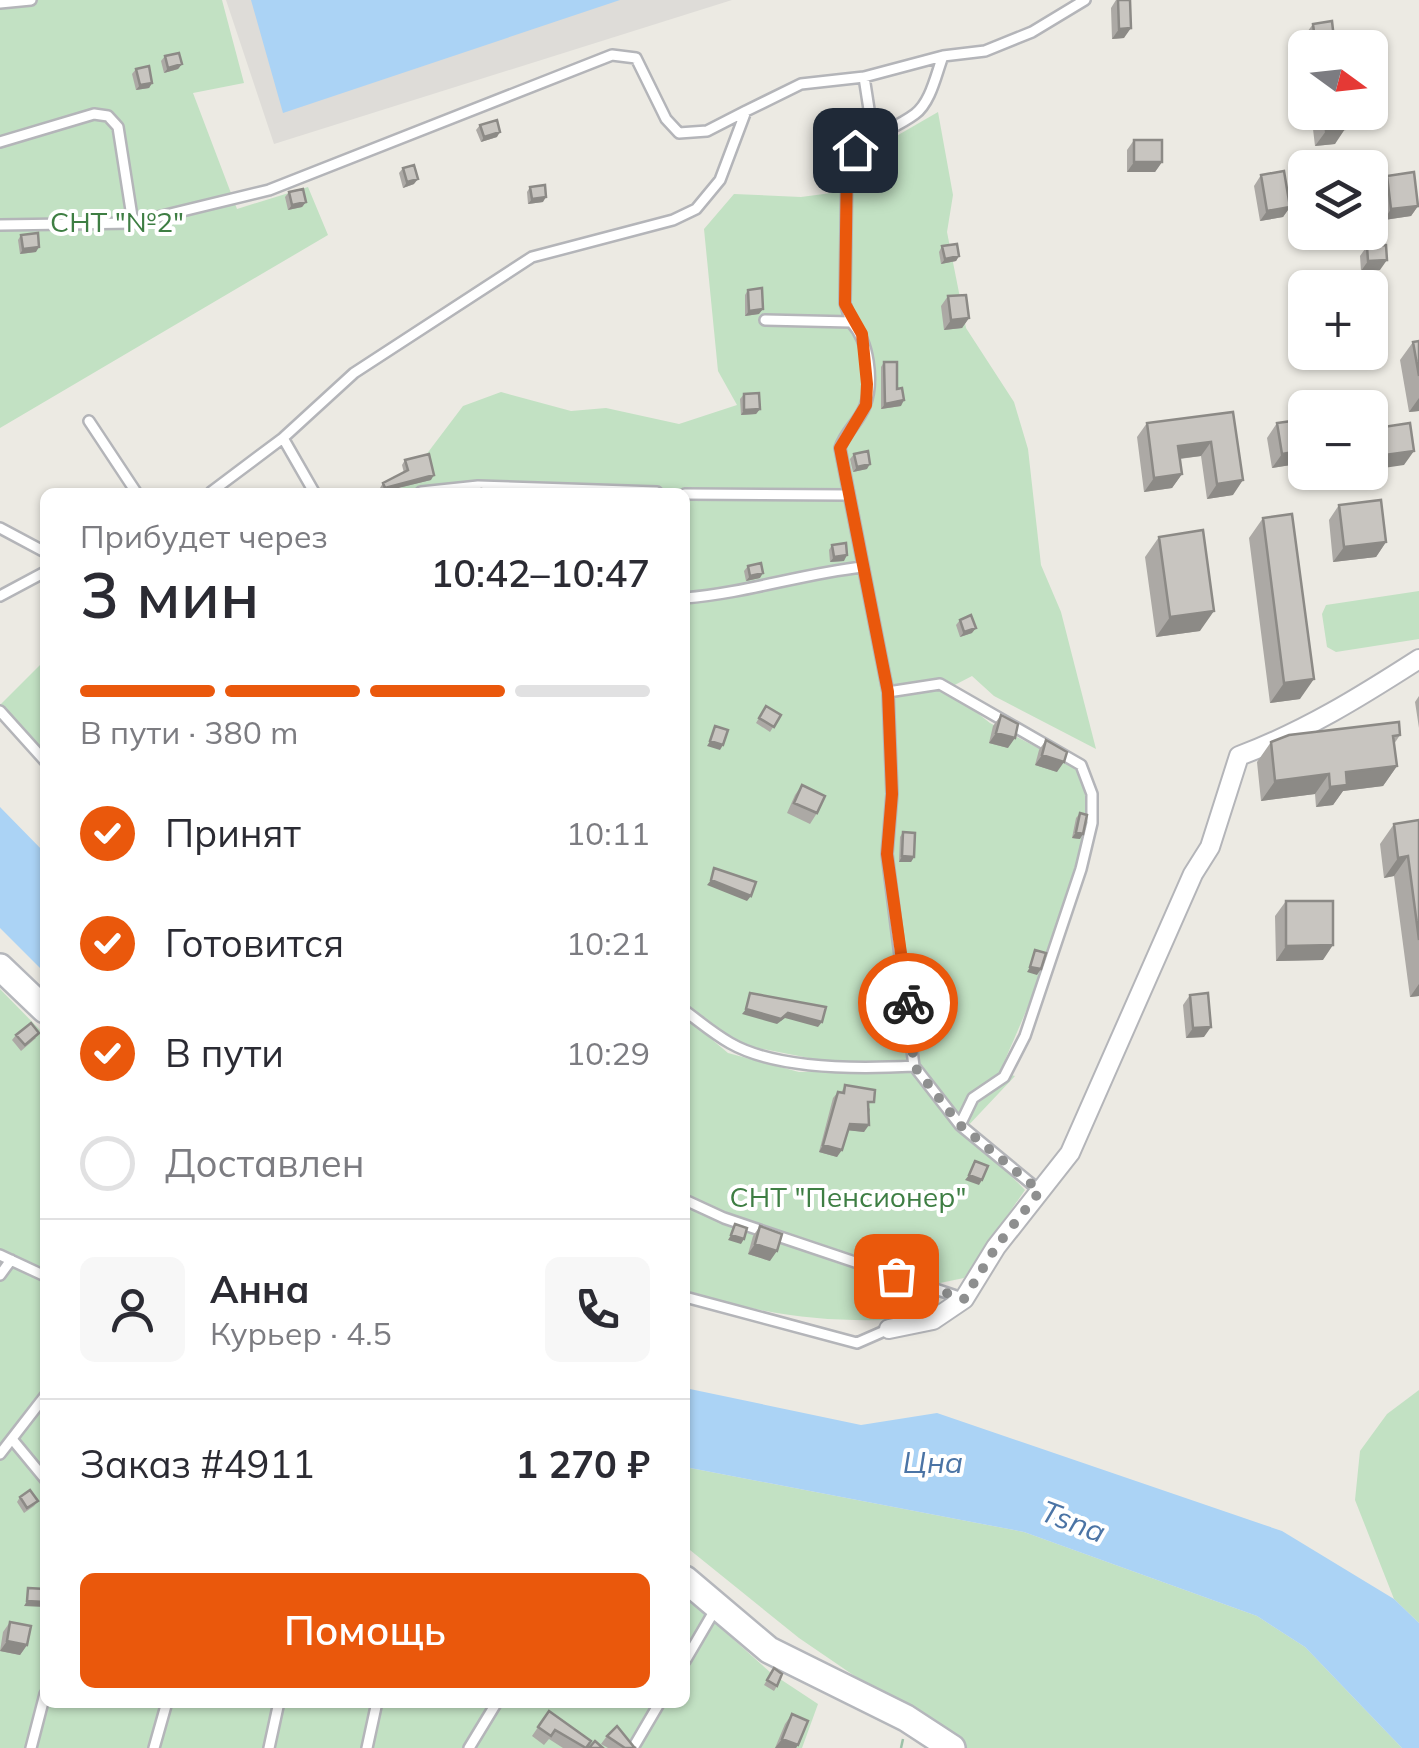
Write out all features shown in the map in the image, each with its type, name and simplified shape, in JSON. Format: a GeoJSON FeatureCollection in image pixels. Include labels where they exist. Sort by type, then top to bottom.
{"type":"FeatureCollection","features":[{"type":"Feature","properties":{"kind":"street"},"geometry":{"type":"LineString","coordinates":[[888,1330],[934,1320],[964,1299],[996,1247],[1083,1132],[1106,1063],[1210,847],[1239,756],[1287,739],[1342,710],[1419,658]]}},
{"type":"Feature","properties":{"kind":"street"},"geometry":{"type":"LineString","coordinates":[[0,968],[40,1005]]}},
{"type":"Feature","properties":{"kind":"street"},"geometry":{"type":"LineString","coordinates":[[690,1584],[798,1666],[906,1718],[952,1748]]}},
{"type":"Feature","properties":{"kind":"lane"},"geometry":{"type":"LineString","coordinates":[[0,2],[31,0]]}},
{"type":"Feature","properties":{"kind":"lane"},"geometry":{"type":"LineString","coordinates":[[0,225],[133,224],[270,190],[612,55],[636,58],[666,119],[679,133],[706,130],[801,84],[864,77],[944,56],[985,51],[1032,32],[1084,0]]}},
{"type":"Feature","properties":{"kind":"lane"},"geometry":{"type":"LineString","coordinates":[[944,56],[926,101],[916,114],[872,136],[847,161],[845,304],[851,322],[862,334],[867,384],[866,405],[840,448],[888,692],[892,794],[887,854],[914,1066],[960,1125],[1040,1191]]}},
{"type":"Feature","properties":{"kind":"lane"},"geometry":{"type":"LineString","coordinates":[[864,77],[872,136]]}},
{"type":"Feature","properties":{"kind":"lane"},"geometry":{"type":"LineString","coordinates":[[216,488],[284,438],[354,373],[532,257],[673,220],[696,209],[720,180],[746,112]]}},
{"type":"Feature","properties":{"kind":"lane"},"geometry":{"type":"LineString","coordinates":[[0,142],[94,114],[108,116],[118,127],[133,224]]}},
{"type":"Feature","properties":{"kind":"lane"},"geometry":{"type":"LineString","coordinates":[[765,320],[851,322]]}},
{"type":"Feature","properties":{"kind":"lane"},"geometry":{"type":"LineString","coordinates":[[89,421],[133,488]]}},
{"type":"Feature","properties":{"kind":"lane"},"geometry":{"type":"LineString","coordinates":[[284,438],[312,488]]}},
{"type":"Feature","properties":{"kind":"lane"},"geometry":{"type":"LineString","coordinates":[[426,488],[538,488]]}},
{"type":"Feature","properties":{"kind":"lane"},"geometry":{"type":"LineString","coordinates":[[690,494],[848,495]]}},
{"type":"Feature","properties":{"kind":"lane"},"geometry":{"type":"LineString","coordinates":[[0,528],[40,549]]}},
{"type":"Feature","properties":{"kind":"lane"},"geometry":{"type":"LineString","coordinates":[[690,597],[764,588],[800,574],[862,567]]}},
{"type":"Feature","properties":{"kind":"lane"},"geometry":{"type":"LineString","coordinates":[[0,596],[40,575]]}},
{"type":"Feature","properties":{"kind":"lane"},"geometry":{"type":"LineString","coordinates":[[888,692],[940,684],[1081,765],[1092,794],[1092,823],[1081,870],[1025,1036],[1004,1077],[973,1098],[960,1125]]}},
{"type":"Feature","properties":{"kind":"lane"},"geometry":{"type":"LineString","coordinates":[[0,712],[40,756]]}},
{"type":"Feature","properties":{"kind":"lane"},"geometry":{"type":"LineString","coordinates":[[690,1015],[731,1044],[758,1054],[859,1069],[914,1066]]}},
{"type":"Feature","properties":{"kind":"lane"},"geometry":{"type":"LineString","coordinates":[[690,1202],[724,1218],[964,1299]]}},
{"type":"Feature","properties":{"kind":"lane"},"geometry":{"type":"LineString","coordinates":[[0,1255],[40,1274]]}},
{"type":"Feature","properties":{"kind":"lane"},"geometry":{"type":"LineString","coordinates":[[0,1276],[11,1260]]}},
{"type":"Feature","properties":{"kind":"lane"},"geometry":{"type":"LineString","coordinates":[[690,1298],[857,1343],[888,1330]]}},
{"type":"Feature","properties":{"kind":"lane"},"geometry":{"type":"LineString","coordinates":[[0,1454],[40,1403]]}},
{"type":"Feature","properties":{"kind":"lane"},"geometry":{"type":"LineString","coordinates":[[12,1439],[40,1473]]}},
{"type":"Feature","properties":{"kind":"lane"},"geometry":{"type":"LineString","coordinates":[[690,1652],[718,1606]]}},
{"type":"Feature","properties":{"kind":"lane"},"geometry":{"type":"LineString","coordinates":[[30,1748],[41,1708]]}},
{"type":"Feature","properties":{"kind":"lane"},"geometry":{"type":"LineString","coordinates":[[154,1748],[165,1708]]}},
{"type":"Feature","properties":{"kind":"lane"},"geometry":{"type":"LineString","coordinates":[[269,1748],[278,1708]]}},
{"type":"Feature","properties":{"kind":"lane"},"geometry":{"type":"LineString","coordinates":[[366,1748],[376,1708]]}},
{"type":"Feature","properties":{"kind":"lane"},"geometry":{"type":"LineString","coordinates":[[469,1748],[494,1708]]}},
{"type":"Feature","properties":{"kind":"lane"},"geometry":{"type":"LineString","coordinates":[[633,1748],[656,1708]]}},
{"type":"Feature","properties":{"kind":"shaded area"},"geometry":{"type":"Polygon","coordinates":[[[226,0],[732,0],[274,144],[226,0]]]}},
{"type":"Feature","properties":{"kind":"green space","name":"СНТ \"№2\""},"geometry":{"type":"Polygon","coordinates":[[[0,0],[222,0],[244,83],[193,93],[237,209],[308,187],[328,235],[0,428],[0,0]]]}},
{"type":"Feature","properties":{"kind":"green space","name":"СНТ \"Пенсионер\""},"geometry":{"type":"Polygon","coordinates":[[[938,112],[953,195],[947,232],[966,328],[1014,402],[1028,449],[1041,565],[1061,612],[1096,749],[994,696],[972,676],[947,689],[990,723],[1077,768],[1085,796],[1084,832],[1076,874],[1046,963],[1000,1072],[1015,1076],[965,1129],[1025,1190],[964,1278],[940,1283],[932,1318],[807,1317],[690,1291],[690,1021],[728,1053],[799,1072],[907,1070],[901,1062],[824,1061],[743,1045],[690,1009],[690,488],[401,488],[463,406],[501,392],[571,411],[606,408],[679,424],[737,405],[718,371],[704,229],[734,194],[801,197],[839,192],[841,168],[938,112]]]}},
{"type":"Feature","properties":{"kind":"green space"},"geometry":{"type":"Polygon","coordinates":[[[1419,591],[1419,639],[1336,652],[1327,647],[1322,614],[1326,605],[1419,591]]]}},
{"type":"Feature","properties":{"kind":"green space"},"geometry":{"type":"Polygon","coordinates":[[[40,665],[40,747],[19,730],[0,705],[40,665]]]}},
{"type":"Feature","properties":{"kind":"green space"},"geometry":{"type":"Polygon","coordinates":[[[0,989],[40,1030],[40,1708],[690,1708],[690,1600],[771,1673],[818,1704],[802,1748],[0,1748],[0,989]]]}},
{"type":"Feature","properties":{"kind":"green space"},"geometry":{"type":"Polygon","coordinates":[[[1419,1390],[1419,1623],[1394,1599],[1355,1500],[1360,1451],[1387,1414],[1419,1390]]]}},
{"type":"Feature","properties":{"kind":"green space"},"geometry":{"type":"Polygon","coordinates":[[[690,1468],[1024,1532],[1257,1616],[1305,1647],[1402,1748],[960,1748],[799,1638],[690,1550],[690,1468]]]}},
{"type":"Feature","properties":{"kind":"water"},"geometry":{"type":"Polygon","coordinates":[[[251,0],[620,0],[283,113],[251,0]]]}},
{"type":"Feature","properties":{"kind":"water"},"geometry":{"type":"Polygon","coordinates":[[[0,807],[40,848],[40,968],[0,928],[0,807]]]}},
{"type":"Feature","properties":{"kind":"water","name":"Цна"},"geometry":{"type":"Polygon","coordinates":[[[690,1389],[861,1425],[937,1413],[1282,1531],[1394,1599],[1419,1623],[1419,1748],[1402,1748],[1305,1647],[1257,1616],[1024,1532],[690,1468],[690,1389]]]}},
{"type":"Feature","properties":{"kind":"building"},"geometry":{"type":"Polygon","coordinates":[[[1118,0],[1130,0],[1131,28],[1119,29],[1118,0]]]}},
{"type":"Feature","properties":{"kind":"building"},"geometry":{"type":"Polygon","coordinates":[[[1332,21],[1333,30],[1314,30],[1313,24],[1332,21]]]}},
{"type":"Feature","properties":{"kind":"building"},"geometry":{"type":"Polygon","coordinates":[[[179,53],[182,64],[168,68],[165,56],[179,53]]]}},
{"type":"Feature","properties":{"kind":"building"},"geometry":{"type":"Polygon","coordinates":[[[149,66],[152,83],[140,85],[136,69],[149,66]]]}},
{"type":"Feature","properties":{"kind":"building"},"geometry":{"type":"Polygon","coordinates":[[[497,120],[500,132],[484,137],[480,125],[497,120]]]}},
{"type":"Feature","properties":{"kind":"building"},"geometry":{"type":"Polygon","coordinates":[[[1134,140],[1162,140],[1162,162],[1134,162],[1134,140]]]}},
{"type":"Feature","properties":{"kind":"building"},"geometry":{"type":"Polygon","coordinates":[[[414,165],[418,179],[407,182],[403,168],[414,165]]]}},
{"type":"Feature","properties":{"kind":"building"},"geometry":{"type":"Polygon","coordinates":[[[1284,171],[1288,207],[1267,211],[1261,175],[1284,171]]]}},
{"type":"Feature","properties":{"kind":"building"},"geometry":{"type":"Polygon","coordinates":[[[1414,172],[1418,206],[1391,209],[1388,176],[1414,172]]]}},
{"type":"Feature","properties":{"kind":"building"},"geometry":{"type":"Polygon","coordinates":[[[545,185],[546,197],[532,199],[530,187],[545,185]]]}},
{"type":"Feature","properties":{"kind":"building"},"geometry":{"type":"Polygon","coordinates":[[[303,189],[306,202],[292,205],[289,192],[303,189]]]}},
{"type":"Feature","properties":{"kind":"building"},"geometry":{"type":"Polygon","coordinates":[[[38,233],[39,247],[23,249],[21,235],[38,233]]]}},
{"type":"Feature","properties":{"kind":"building"},"geometry":{"type":"Polygon","coordinates":[[[957,244],[959,256],[945,259],[942,246],[957,244]]]}},
{"type":"Feature","properties":{"kind":"building"},"geometry":{"type":"Polygon","coordinates":[[[1367,250],[1386,250],[1387,260],[1368,261],[1367,250]]]}},
{"type":"Feature","properties":{"kind":"building"},"geometry":{"type":"Polygon","coordinates":[[[762,288],[763,309],[749,311],[748,290],[762,288]]]}},
{"type":"Feature","properties":{"kind":"building"},"geometry":{"type":"Polygon","coordinates":[[[966,295],[969,318],[951,320],[948,296],[966,295]]]}},
{"type":"Feature","properties":{"kind":"building"},"geometry":{"type":"Polygon","coordinates":[[[1419,341],[1419,376],[1413,342],[1419,341]]]}},
{"type":"Feature","properties":{"kind":"building"},"geometry":{"type":"Polygon","coordinates":[[[884,362],[897,362],[897,389],[902,388],[904,400],[885,404],[884,362]]]}},
{"type":"Feature","properties":{"kind":"building"},"geometry":{"type":"Polygon","coordinates":[[[759,393],[760,409],[744,410],[744,394],[759,393]]]}},
{"type":"Feature","properties":{"kind":"building"},"geometry":{"type":"Polygon","coordinates":[[[1233,412],[1243,480],[1217,484],[1211,442],[1178,446],[1182,474],[1154,478],[1147,423],[1233,412]]]}},
{"type":"Feature","properties":{"kind":"building"},"geometry":{"type":"Polygon","coordinates":[[[1288,422],[1288,453],[1282,454],[1277,423],[1288,422]]]}},
{"type":"Feature","properties":{"kind":"building"},"geometry":{"type":"Polygon","coordinates":[[[1410,423],[1414,451],[1388,455],[1388,426],[1410,423]]]}},
{"type":"Feature","properties":{"kind":"building"},"geometry":{"type":"Polygon","coordinates":[[[868,451],[870,464],[857,467],[854,454],[868,451]]]}},
{"type":"Feature","properties":{"kind":"building"},"geometry":{"type":"Polygon","coordinates":[[[429,454],[434,475],[385,488],[383,483],[408,470],[405,460],[429,454]]]}},
{"type":"Feature","properties":{"kind":"building"},"geometry":{"type":"Polygon","coordinates":[[[1381,500],[1386,542],[1344,547],[1339,505],[1381,500]]]}},
{"type":"Feature","properties":{"kind":"building"},"geometry":{"type":"Polygon","coordinates":[[[1292,514],[1314,679],[1284,683],[1263,518],[1292,514]]]}},
{"type":"Feature","properties":{"kind":"building"},"geometry":{"type":"Polygon","coordinates":[[[1203,530],[1214,611],[1170,617],[1159,537],[1203,530]]]}},
{"type":"Feature","properties":{"kind":"building"},"geometry":{"type":"Polygon","coordinates":[[[846,543],[847,555],[834,557],[832,545],[846,543]]]}},
{"type":"Feature","properties":{"kind":"building"},"geometry":{"type":"Polygon","coordinates":[[[761,563],[763,573],[750,576],[748,566],[761,563]]]}},
{"type":"Feature","properties":{"kind":"building"},"geometry":{"type":"Polygon","coordinates":[[[971,615],[976,628],[964,632],[960,620],[971,615]]]}},
{"type":"Feature","properties":{"kind":"building"},"geometry":{"type":"Polygon","coordinates":[[[766,706],[781,715],[774,727],[759,718],[766,706]]]}},
{"type":"Feature","properties":{"kind":"building"},"geometry":{"type":"Polygon","coordinates":[[[1001,715],[1018,724],[1015,738],[996,733],[1001,715]]]}},
{"type":"Feature","properties":{"kind":"building"},"geometry":{"type":"Polygon","coordinates":[[[1399,722],[1400,735],[1393,736],[1397,766],[1346,772],[1347,785],[1330,787],[1329,774],[1275,781],[1271,742],[1289,735],[1399,722]]]}},
{"type":"Feature","properties":{"kind":"building"},"geometry":{"type":"Polygon","coordinates":[[[715,726],[728,730],[723,745],[710,741],[715,726]]]}},
{"type":"Feature","properties":{"kind":"building"},"geometry":{"type":"Polygon","coordinates":[[[1046,740],[1067,752],[1064,762],[1042,755],[1046,740]]]}},
{"type":"Feature","properties":{"kind":"building"},"geometry":{"type":"Polygon","coordinates":[[[802,785],[825,796],[817,813],[794,803],[802,785]]]}},
{"type":"Feature","properties":{"kind":"building"},"geometry":{"type":"Polygon","coordinates":[[[1080,813],[1087,815],[1083,834],[1076,832],[1080,813]]]}},
{"type":"Feature","properties":{"kind":"building"},"geometry":{"type":"Polygon","coordinates":[[[1419,820],[1419,940],[1408,856],[1398,858],[1394,824],[1419,820]]]}},
{"type":"Feature","properties":{"kind":"building"},"geometry":{"type":"Polygon","coordinates":[[[903,832],[915,833],[914,857],[902,856],[903,832]]]}},
{"type":"Feature","properties":{"kind":"building"},"geometry":{"type":"Polygon","coordinates":[[[714,868],[756,882],[751,896],[711,880],[714,868]]]}},
{"type":"Feature","properties":{"kind":"building"},"geometry":{"type":"Polygon","coordinates":[[[1286,901],[1333,901],[1333,945],[1286,946],[1286,901]]]}},
{"type":"Feature","properties":{"kind":"building"},"geometry":{"type":"Polygon","coordinates":[[[1035,950],[1046,953],[1041,969],[1030,967],[1035,950]]]}},
{"type":"Feature","properties":{"kind":"building"},"geometry":{"type":"Polygon","coordinates":[[[750,993],[826,1007],[822,1022],[788,1013],[781,1019],[746,1009],[750,993]]]}},
{"type":"Feature","properties":{"kind":"building"},"geometry":{"type":"Polygon","coordinates":[[[1208,993],[1211,1027],[1193,1028],[1190,995],[1208,993]]]}},
{"type":"Feature","properties":{"kind":"building"},"geometry":{"type":"Polygon","coordinates":[[[31,1023],[39,1033],[25,1045],[16,1035],[31,1023]]]}},
{"type":"Feature","properties":{"kind":"building"},"geometry":{"type":"Polygon","coordinates":[[[845,1085],[875,1090],[874,1102],[868,1102],[869,1125],[850,1124],[842,1150],[823,1145],[838,1092],[844,1093],[845,1085]]]}},
{"type":"Feature","properties":{"kind":"building"},"geometry":{"type":"Polygon","coordinates":[[[975,1161],[988,1166],[982,1180],[969,1175],[975,1161]]]}},
{"type":"Feature","properties":{"kind":"building"},"geometry":{"type":"Polygon","coordinates":[[[735,1224],[747,1228],[744,1239],[731,1235],[735,1224]]]}},
{"type":"Feature","properties":{"kind":"building"},"geometry":{"type":"Polygon","coordinates":[[[760,1226],[782,1234],[777,1251],[755,1244],[760,1226]]]}},
{"type":"Feature","properties":{"kind":"building"},"geometry":{"type":"Polygon","coordinates":[[[872,1264],[891,1270],[890,1281],[870,1278],[872,1264]]]}},
{"type":"Feature","properties":{"kind":"building"},"geometry":{"type":"Polygon","coordinates":[[[30,1490],[38,1501],[27,1508],[20,1497],[30,1490]]]}},
{"type":"Feature","properties":{"kind":"building"},"geometry":{"type":"Polygon","coordinates":[[[28,1588],[40,1589],[40,1602],[27,1601],[28,1588]]]}},
{"type":"Feature","properties":{"kind":"building"},"geometry":{"type":"Polygon","coordinates":[[[10,1622],[31,1626],[27,1645],[7,1641],[10,1622]]]}},
{"type":"Feature","properties":{"kind":"building"},"geometry":{"type":"Polygon","coordinates":[[[774,1668],[782,1674],[777,1686],[767,1680],[774,1668]]]}},
{"type":"Feature","properties":{"kind":"building"},"geometry":{"type":"Polygon","coordinates":[[[549,1711],[591,1741],[586,1748],[555,1730],[551,1736],[538,1727],[549,1711]]]}},
{"type":"Feature","properties":{"kind":"building"},"geometry":{"type":"Polygon","coordinates":[[[792,1714],[808,1721],[798,1745],[782,1739],[792,1714]]]}},
{"type":"Feature","properties":{"kind":"building"},"geometry":{"type":"Polygon","coordinates":[[[617,1726],[636,1748],[625,1748],[607,1736],[617,1726]]]}},
{"type":"Feature","properties":{"kind":"way so far"},"geometry":{"type":"LineString","coordinates":[[896,1276],[964,1299],[996,1247],[1040,1191],[960,1125],[914,1066],[908,1003]]}},
{"type":"Feature","properties":{"kind":"route"},"geometry":{"type":"LineString","coordinates":[[855,150],[847,161],[845,304],[851,322],[862,334],[867,354],[866,405],[844,435],[840,448],[888,692],[892,794],[887,854],[908,1003]]}},
{"type":"Feature","properties":{"kind":"water label","name":"Tsna"},"geometry":{"type":"Point","coordinates":[1073,1522]}}]}
